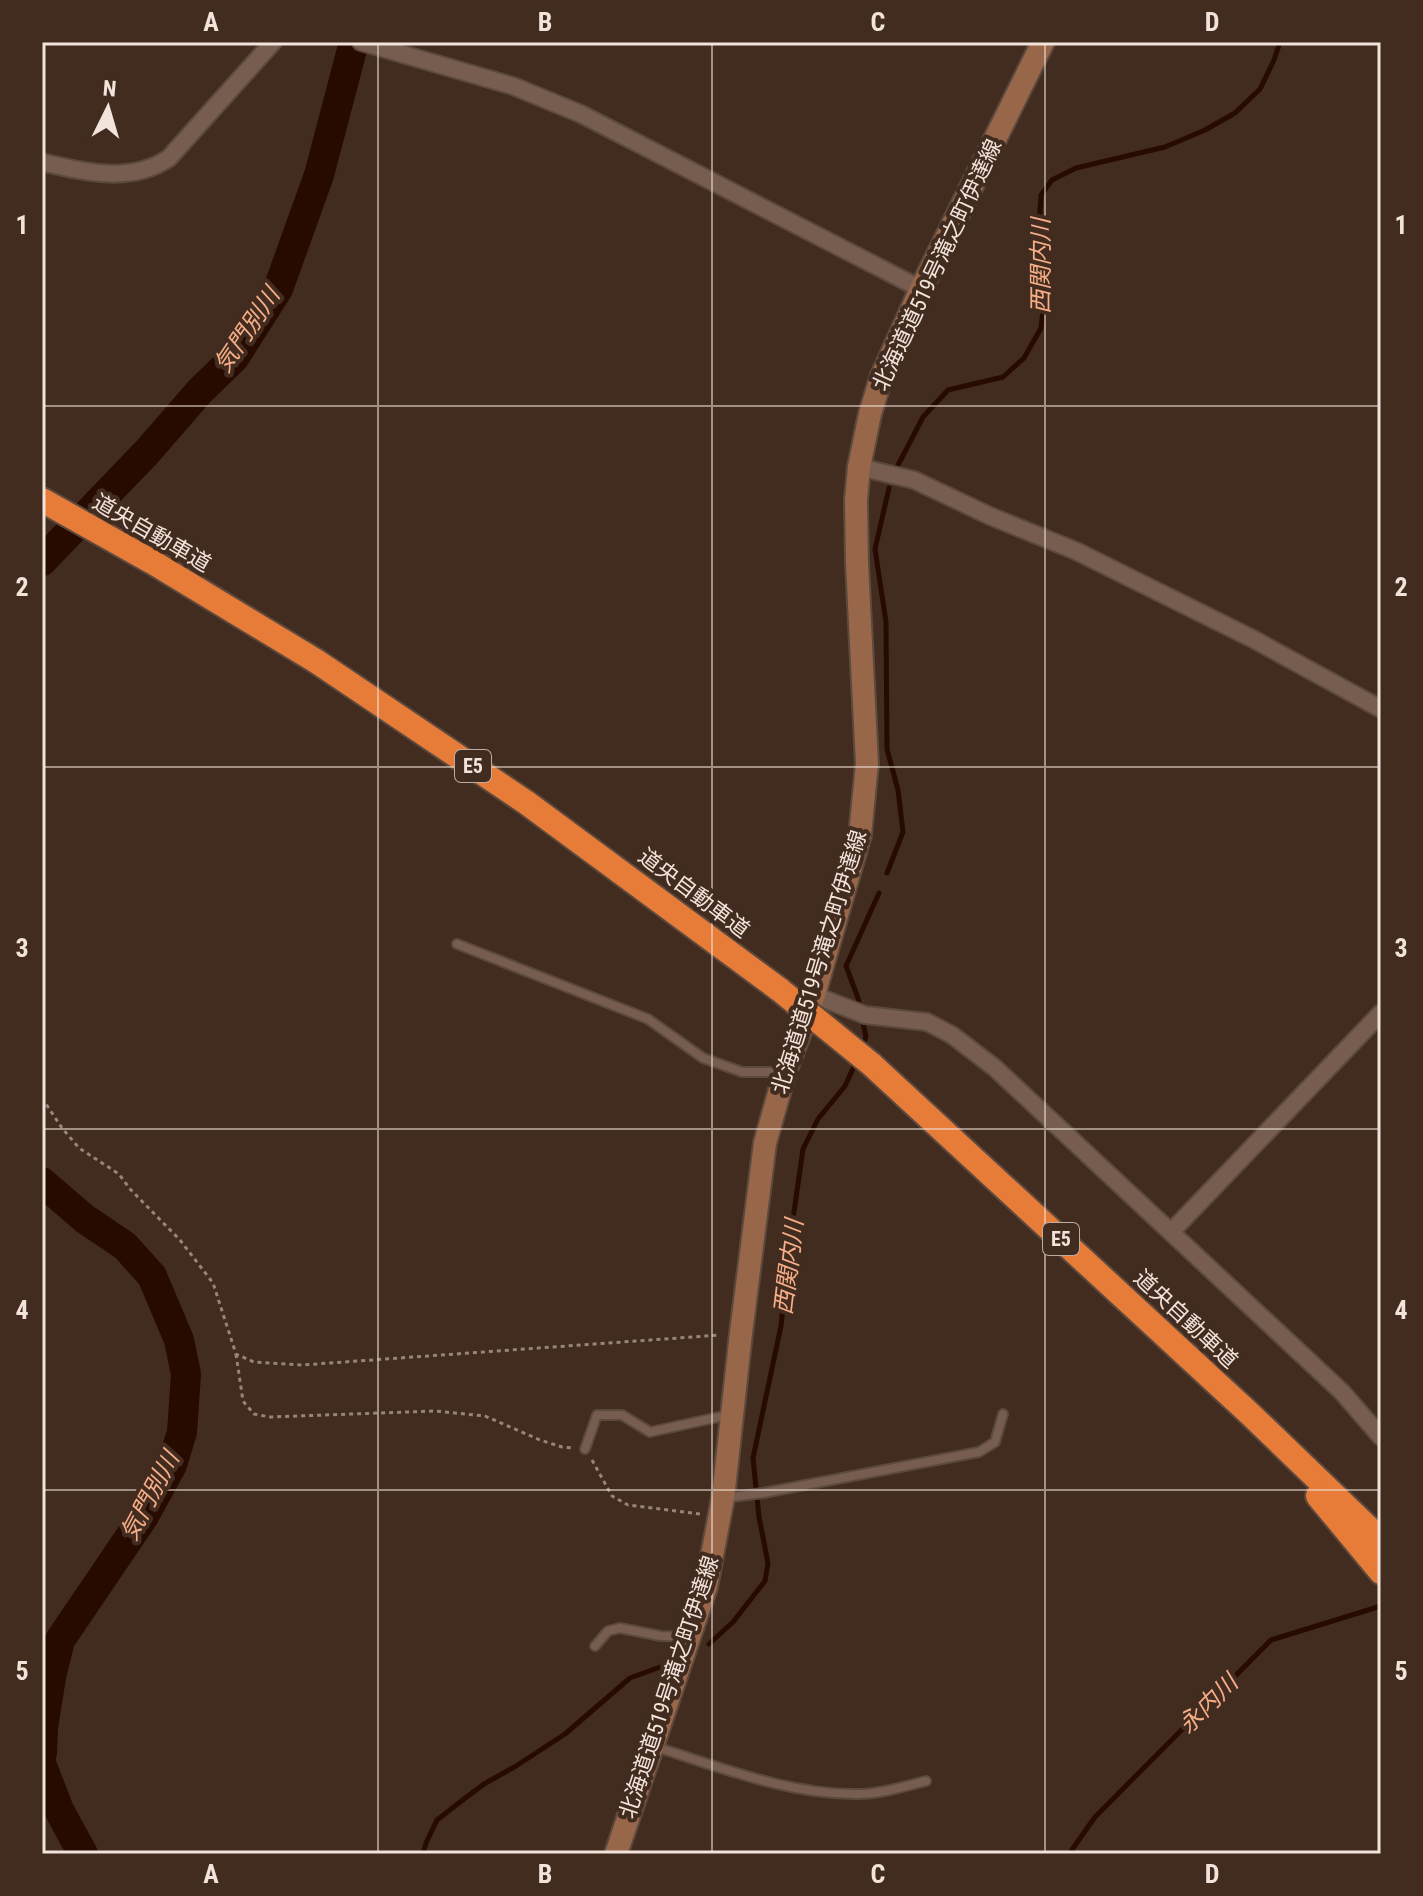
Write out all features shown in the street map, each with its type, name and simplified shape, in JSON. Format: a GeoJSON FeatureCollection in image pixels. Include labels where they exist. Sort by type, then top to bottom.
{"type":"FeatureCollection","features":[{"type":"Feature","properties":{"kind":"highway","name":"道央自動車道"},"geometry":{"type":"LineString","coordinates":[[42,500],[154,563],[316,661],[527,803],[780,990],[871,1064],[1250,1414],[1381,1540]]}},
{"type":"Feature","properties":{"kind":"highway","name":"道央自動車道"},"geometry":{"type":"LineString","coordinates":[[1250,1414],[1381,1572]]}},
{"type":"Feature","properties":{"kind":"main road","name":"北海道道519号滝之町伊達線"},"geometry":{"type":"LineString","coordinates":[[616,1854],[706,1587],[722,1507],[765,1143],[785,1072],[814,995],[860,835],[867,764],[856,500],[870,414],[881,378],[921,289],[1043,42]]}},
{"type":"Feature","properties":{"kind":"street"},"geometry":{"type":"LineString","coordinates":[[42,162],[119,175],[155,167],[169,158],[273,42]]}},
{"type":"Feature","properties":{"kind":"street"},"geometry":{"type":"LineString","coordinates":[[361,42],[513,86],[581,114],[921,289]]}},
{"type":"Feature","properties":{"kind":"street"},"geometry":{"type":"LineString","coordinates":[[859,467],[914,480],[990,516],[1076,551],[1253,639],[1381,709]]}},
{"type":"Feature","properties":{"kind":"street"},"geometry":{"type":"LineString","coordinates":[[814,995],[858,1013],[927,1022],[952,1035],[995,1068],[1342,1392],[1381,1437]]}},
{"type":"Feature","properties":{"kind":"street"},"geometry":{"type":"LineString","coordinates":[[1171,1232],[1381,1013]]}},
{"type":"Feature","properties":{"kind":"lane"},"geometry":{"type":"LineString","coordinates":[[457,944],[648,1019],[703,1058],[742,1072],[785,1072]]}},
{"type":"Feature","properties":{"kind":"lane"},"geometry":{"type":"LineString","coordinates":[[722,1507],[750,1495],[979,1452],[995,1442],[1003,1414]]}},
{"type":"Feature","properties":{"kind":"lane"},"geometry":{"type":"LineString","coordinates":[[585,1449],[597,1415],[622,1415],[650,1432],[733,1415]]}},
{"type":"Feature","properties":{"kind":"lane"},"geometry":{"type":"LineString","coordinates":[[595,1646],[608,1631],[620,1628],[661,1636],[689,1637]]}},
{"type":"Feature","properties":{"kind":"lane"},"geometry":{"type":"LineString","coordinates":[[653,1746],[760,1780],[819,1793],[862,1794],[926,1781]]}},
{"type":"Feature","properties":{"kind":"path"},"geometry":{"type":"LineString","coordinates":[[42,1098],[79,1148],[119,1174],[180,1240],[213,1283],[236,1354],[243,1401],[254,1414],[270,1417],[435,1411],[485,1416],[540,1440],[562,1447],[585,1449],[612,1496],[628,1505],[722,1507]]}},
{"type":"Feature","properties":{"kind":"path"},"geometry":{"type":"LineString","coordinates":[[236,1354],[254,1362],[302,1365],[741,1333]]}},
{"type":"Feature","properties":{"kind":"waterway","name":"気門別川"},"geometry":{"type":"LineString","coordinates":[[42,561],[234,358],[278,289],[319,175],[354,42]]}},
{"type":"Feature","properties":{"kind":"waterway","name":"西関内川"},"geometry":{"type":"LineString","coordinates":[[897,467],[923,417],[948,390],[1003,377],[1024,358],[1041,328],[1045,292],[1038,240],[1041,195],[1052,180],[1076,168],[1165,147],[1235,113],[1260,89],[1280,42]]}},
{"type":"Feature","properties":{"kind":"waterway","name":"西関内川"},"geometry":{"type":"LineString","coordinates":[[887,873],[903,832],[898,790],[887,749],[886,622],[875,549],[889,488]]}},
{"type":"Feature","properties":{"kind":"waterway","name":"西関内川"},"geometry":{"type":"LineString","coordinates":[[861,1049],[866,1037],[858,998],[846,966],[879,893]]}},
{"type":"Feature","properties":{"kind":"waterway","name":"西関内川"},"geometry":{"type":"LineString","coordinates":[[709,1644],[733,1622],[765,1581],[768,1563],[759,1517],[753,1458],[781,1326],[803,1149],[818,1119],[845,1086],[856,1062]]}},
{"type":"Feature","properties":{"kind":"waterway","name":"気門別川"},"geometry":{"type":"LineString","coordinates":[[42,1182],[85,1219],[125,1246],[152,1276],[179,1340],[186,1374],[182,1432],[172,1465],[144,1516],[60,1640],[51,1677],[42,1753]]}},
{"type":"Feature","properties":{"kind":"waterway","name":"永内川"},"geometry":{"type":"LineString","coordinates":[[1069,1854],[1095,1817],[1271,1640],[1381,1606]]}},
{"type":"Feature","properties":{"kind":"waterway","name":"西関内川"},"geometry":{"type":"LineString","coordinates":[[423,1854],[437,1820],[484,1784],[565,1734],[630,1678],[663,1666]]}},
{"type":"Feature","properties":{"kind":"waterway","name":"気門別川"},"geometry":{"type":"LineString","coordinates":[[42,1766],[59,1810],[83,1854]]}}]}
